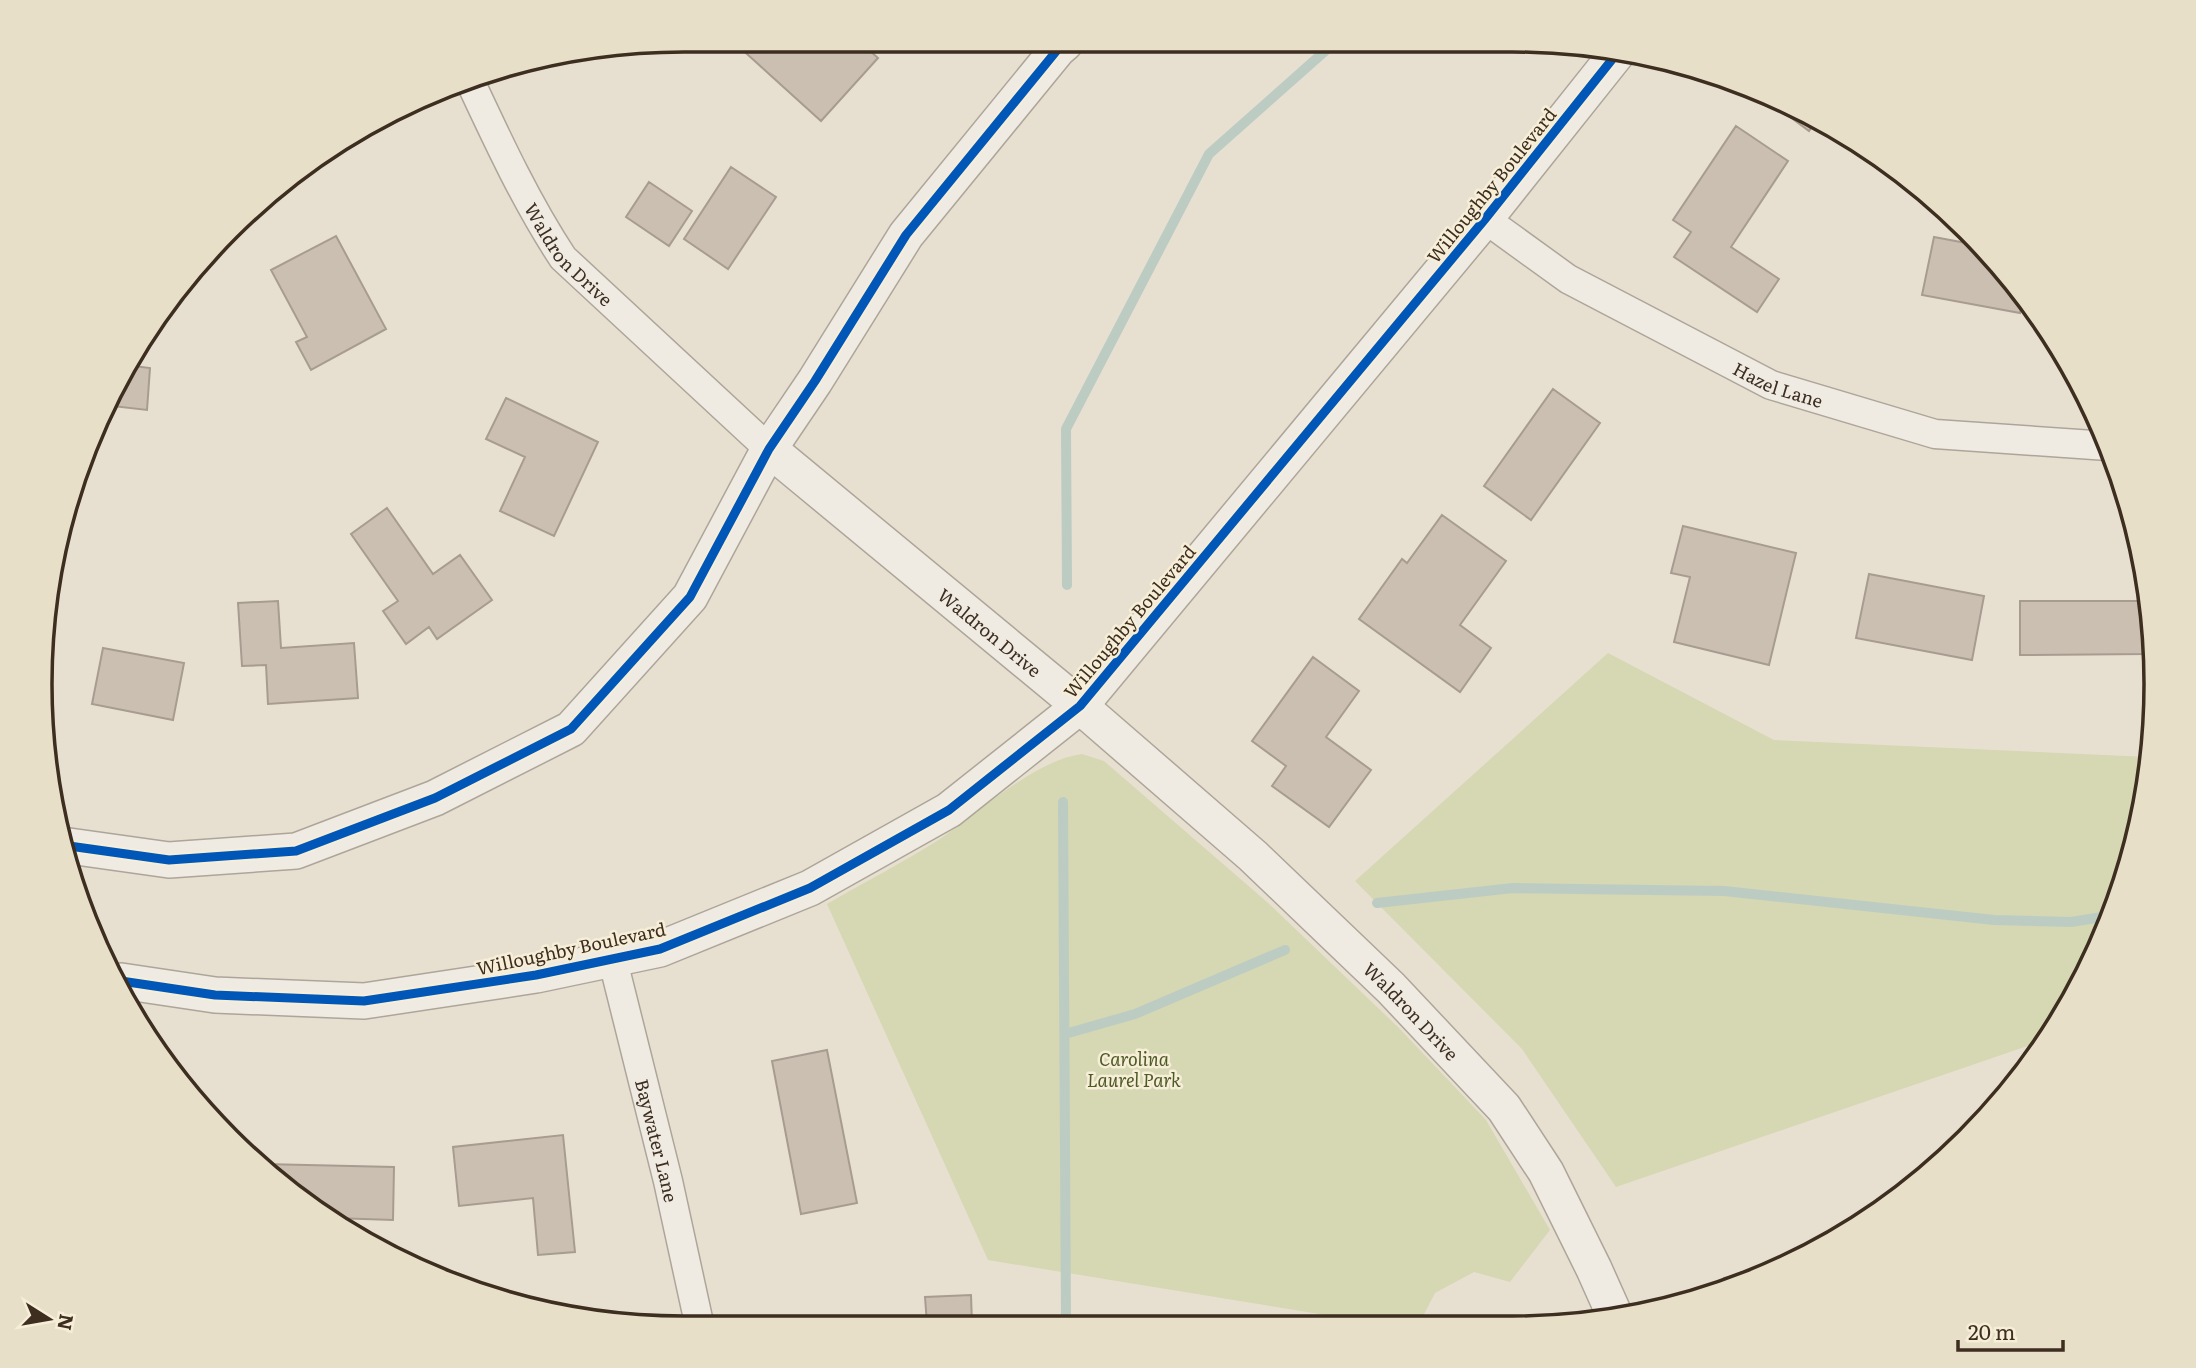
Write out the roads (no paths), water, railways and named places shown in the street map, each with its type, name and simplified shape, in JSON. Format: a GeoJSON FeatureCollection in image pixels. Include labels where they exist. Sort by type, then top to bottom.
{"type":"FeatureCollection","features":[{"type":"Feature","properties":{"kind":"street"},"geometry":{"type":"LineString","coordinates":[[74,847],[169,860],[296,851],[435,798],[571,729],[690,597],[769,449],[906,235],[1056,52]]}},
{"type":"Feature","properties":{"kind":"street","name":"Willoughby Boulevard"},"geometry":{"type":"LineString","coordinates":[[128,982],[215,995],[364,1001],[536,975],[660,949],[810,888],[949,810],[1080,706],[1485,219],[1611,61]]}},
{"type":"Feature","properties":{"kind":"street","name":"Waldron Drive"},"geometry":{"type":"LineString","coordinates":[[474,89],[496,138],[563,258],[769,449],[1080,706],[1253,856],[1391,988],[1504,1108],[1546,1172],[1611,1307]]}},
{"type":"Feature","properties":{"kind":"street","name":"Hazel Lane"},"geometry":{"type":"LineString","coordinates":[[1485,219],[1569,279],[1771,385],[1935,434],[2096,445]]}},
{"type":"Feature","properties":{"kind":"street","name":"Baywater Lane"},"geometry":{"type":"LineString","coordinates":[[612,957],[668,1181],[697,1316]]}},
{"type":"Feature","properties":{"kind":"waterway"},"geometry":{"type":"LineString","coordinates":[[1067,585],[1066,429],[1209,154],[1324,52]]}},
{"type":"Feature","properties":{"kind":"waterway"},"geometry":{"type":"LineString","coordinates":[[1063,802],[1066,1316]]}},
{"type":"Feature","properties":{"kind":"waterway"},"geometry":{"type":"LineString","coordinates":[[1377,903],[1513,888],[1724,891],[1994,920],[2071,922],[2098,918]]}},
{"type":"Feature","properties":{"kind":"waterway"},"geometry":{"type":"LineString","coordinates":[[1065,1034],[1135,1014],[1285,950]]}},
{"type":"Feature","properties":{"kind":"park label","name":"Carolina Laurel Park"},"geometry":{"type":"Point","coordinates":[1134,1068]}}]}
